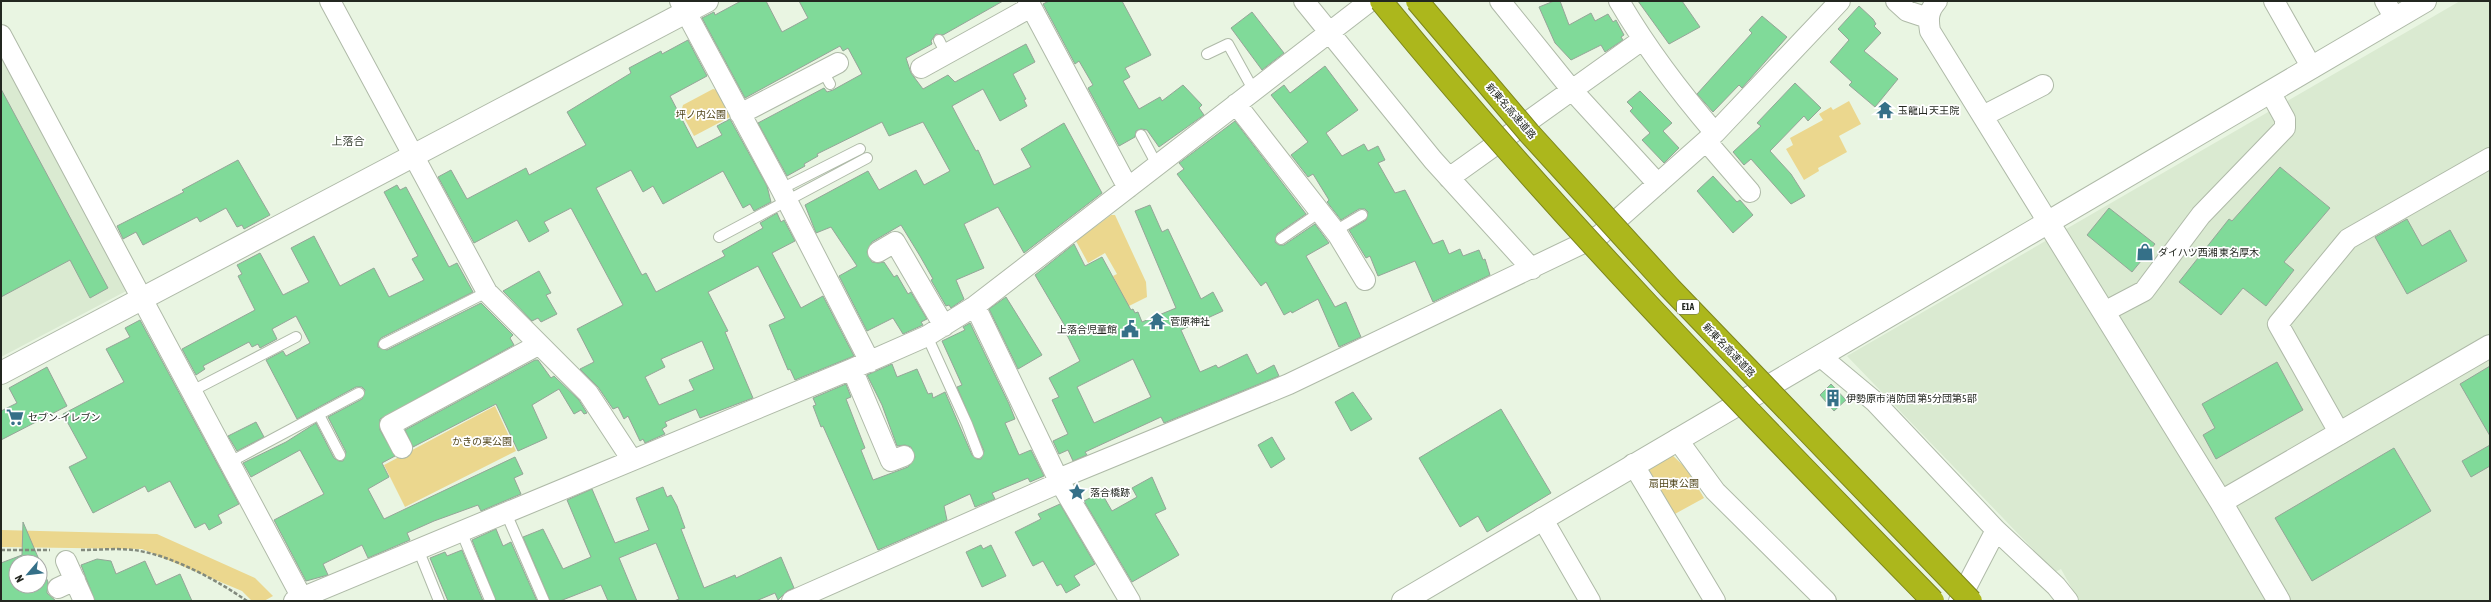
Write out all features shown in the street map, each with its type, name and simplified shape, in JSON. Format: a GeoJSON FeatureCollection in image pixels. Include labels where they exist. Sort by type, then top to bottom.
{"type":"FeatureCollection","features":[{"type":"Feature","properties":{"kind":"highway","name":"E1A"},"geometry":{"type":"LineString","coordinates":[[1381,1],[1511,155],[1650,307],[1933,601]]}},
{"type":"Feature","properties":{"kind":"highway","name":"新東名高速道路"},"geometry":{"type":"LineString","coordinates":[[1417,1],[1530,133],[1670,288],[1971,601]]}},
{"type":"Feature","properties":{"kind":"street"},"geometry":{"type":"LineString","coordinates":[[330,1],[487,292],[538,345],[588,393],[632,460]]}},
{"type":"Feature","properties":{"kind":"street"},"geometry":{"type":"LineString","coordinates":[[1,373],[413,157],[683,7],[707,1]]}},
{"type":"Feature","properties":{"kind":"street"},"geometry":{"type":"LineString","coordinates":[[1304,1],[1329,34],[1449,178],[1532,269]]}},
{"type":"Feature","properties":{"kind":"street"},"geometry":{"type":"LineString","coordinates":[[1,35],[230,462],[298,599],[861,365],[927,336],[975,306],[1370,1]]}},
{"type":"Feature","properties":{"kind":"street"},"geometry":{"type":"LineString","coordinates":[[1500,1],[1571,89],[1658,184]]}},
{"type":"Feature","properties":{"kind":"street"},"geometry":{"type":"LineString","coordinates":[[1619,1],[1642,40],[1711,137],[1741,188]]}},
{"type":"Feature","properties":{"kind":"street"},"geometry":{"type":"LineString","coordinates":[[792,601],[1052,486],[1058,479],[1289,384],[1532,269],[1600,235],[1711,137],[1840,1]]}},
{"type":"Feature","properties":{"kind":"street"},"geometry":{"type":"LineString","coordinates":[[1896,1],[1907,11],[1932,10],[1930,31],[2221,502],[2279,601]]}},
{"type":"Feature","properties":{"kind":"street"},"geometry":{"type":"LineString","coordinates":[[2274,1],[2312,68]]}},
{"type":"Feature","properties":{"kind":"street"},"geometry":{"type":"LineString","coordinates":[[1402,601],[1633,464],[2312,68],[2390,10],[2425,1]]}},
{"type":"Feature","properties":{"kind":"street"},"geometry":{"type":"LineString","coordinates":[[920,68],[943,47],[1030,4],[1128,188]]}},
{"type":"Feature","properties":{"kind":"street"},"geometry":{"type":"LineString","coordinates":[[683,7],[784,195],[861,365],[890,462]]}},
{"type":"Feature","properties":{"kind":"street"},"geometry":{"type":"LineString","coordinates":[[1449,178],[1571,89],[1642,40]]}},
{"type":"Feature","properties":{"kind":"street"},"geometry":{"type":"LineString","coordinates":[[740,114],[830,73]]}},
{"type":"Feature","properties":{"kind":"street"},"geometry":{"type":"LineString","coordinates":[[1983,116],[2043,85]]}},
{"type":"Feature","properties":{"kind":"street"},"geometry":{"type":"LineString","coordinates":[[2104,312],[2144,291],[2201,215],[2285,128],[2285,119],[2270,92]]}},
{"type":"Feature","properties":{"kind":"street"},"geometry":{"type":"LineString","coordinates":[[1236,104],[1335,231],[1366,280]]}},
{"type":"Feature","properties":{"kind":"street"},"geometry":{"type":"LineString","coordinates":[[2340,434],[2278,324],[2348,239],[2490,158]]}},
{"type":"Feature","properties":{"kind":"street"},"geometry":{"type":"LineString","coordinates":[[893,243],[944,326]]}},
{"type":"Feature","properties":{"kind":"street"},"geometry":{"type":"LineString","coordinates":[[975,306],[1058,479],[1130,601]]}},
{"type":"Feature","properties":{"kind":"street"},"geometry":{"type":"LineString","coordinates":[[402,448],[390,425],[538,345]]}},
{"type":"Feature","properties":{"kind":"street"},"geometry":{"type":"LineString","coordinates":[[2221,502],[2490,346]]}},
{"type":"Feature","properties":{"kind":"street"},"geometry":{"type":"LineString","coordinates":[[1820,356],[1874,401],[1996,530],[2056,586],[2068,601]]}},
{"type":"Feature","properties":{"kind":"street"},"geometry":{"type":"LineString","coordinates":[[1677,439],[1715,491],[1826,601]]}},
{"type":"Feature","properties":{"kind":"street"},"geometry":{"type":"LineString","coordinates":[[1633,464],[1715,601]]}},
{"type":"Feature","properties":{"kind":"street"},"geometry":{"type":"LineString","coordinates":[[1542,518],[1590,601]]}},
{"type":"Feature","properties":{"kind":"street"},"geometry":{"type":"LineString","coordinates":[[1960,601],[1996,530]]}},
{"type":"Feature","properties":{"kind":"street"},"geometry":{"type":"LineString","coordinates":[[64,554],[66,584],[84,601]]}},
{"type":"Feature","properties":{"kind":"lane"},"geometry":{"type":"LineString","coordinates":[[1207,54],[1228,44],[1254,91]]}},
{"type":"Feature","properties":{"kind":"lane"},"geometry":{"type":"LineString","coordinates":[[1141,135],[1158,165]]}},
{"type":"Feature","properties":{"kind":"lane"},"geometry":{"type":"LineString","coordinates":[[719,237],[784,195],[860,149]]}},
{"type":"Feature","properties":{"kind":"lane"},"geometry":{"type":"LineString","coordinates":[[784,195],[867,158]]}},
{"type":"Feature","properties":{"kind":"lane"},"geometry":{"type":"LineString","coordinates":[[1281,239],[1320,212]]}},
{"type":"Feature","properties":{"kind":"lane"},"geometry":{"type":"LineString","coordinates":[[1335,231],[1362,216]]}},
{"type":"Feature","properties":{"kind":"lane"},"geometry":{"type":"LineString","coordinates":[[384,344],[487,292]]}},
{"type":"Feature","properties":{"kind":"lane"},"geometry":{"type":"LineString","coordinates":[[927,336],[967,424],[978,453]]}},
{"type":"Feature","properties":{"kind":"lane"},"geometry":{"type":"LineString","coordinates":[[192,391],[296,337]]}},
{"type":"Feature","properties":{"kind":"lane"},"geometry":{"type":"LineString","coordinates":[[230,462],[359,394]]}},
{"type":"Feature","properties":{"kind":"lane"},"geometry":{"type":"LineString","coordinates":[[319,415],[340,454]]}},
{"type":"Feature","properties":{"kind":"lane"},"geometry":{"type":"LineString","coordinates":[[506,513],[544,601]]}},
{"type":"Feature","properties":{"kind":"lane"},"geometry":{"type":"LineString","coordinates":[[461,531],[490,600]]}},
{"type":"Feature","properties":{"kind":"lane"},"geometry":{"type":"LineString","coordinates":[[418,549],[439,601]]}},
{"type":"Feature","properties":{"kind":"path"},"geometry":{"type":"LineString","coordinates":[[1,550],[64,554],[135,550],[185,566],[226,587],[247,601]]}},
{"type":"Feature","properties":{"kind":"shaded area"},"geometry":{"type":"Polygon","coordinates":[[[2460,1],[2490,1],[2490,601],[2079,601],[2061,569],[2055,572],[1847,356],[2460,1]]]}},
{"type":"Feature","properties":{"kind":"shaded area"},"geometry":{"type":"Polygon","coordinates":[[[1,48],[130,289],[1,357],[1,48]]]}},
{"type":"Feature","properties":{"kind":"green space","name":"坪ノ内公園"},"geometry":{"type":"Polygon","coordinates":[[[713,89],[717,90],[730,117],[694,136],[681,112],[683,105],[713,89]]]}},
{"type":"Feature","properties":{"kind":"green space"},"geometry":{"type":"Polygon","coordinates":[[[1849,101],[1861,124],[1839,136],[1847,152],[1818,168],[1819,171],[1804,180],[1786,149],[1793,145],[1790,138],[1823,120],[1819,114],[1831,107],[1833,110],[1849,101]]]}},
{"type":"Feature","properties":{"kind":"green space"},"geometry":{"type":"Polygon","coordinates":[[[1111,215],[1115,215],[1146,282],[1147,297],[1127,307],[1107,305],[1123,296],[1113,276],[1117,274],[1105,253],[1088,263],[1076,241],[1111,215]]]}},
{"type":"Feature","properties":{"kind":"green space","name":"かきの実公園"},"geometry":{"type":"Polygon","coordinates":[[[495,406],[516,451],[405,507],[384,465],[495,406]]]}},
{"type":"Feature","properties":{"kind":"green space","name":"扇田東公園"},"geometry":{"type":"Polygon","coordinates":[[[1671,454],[1686,468],[1704,498],[1673,515],[1647,473],[1649,466],[1671,454]]]}},
{"type":"Feature","properties":{"kind":"green space"},"geometry":{"type":"Polygon","coordinates":[[[1,530],[157,534],[255,578],[273,596],[264,601],[252,601],[242,591],[142,549],[1,547],[1,530]]]}},
{"type":"Feature","properties":{"kind":"building"},"geometry":{"type":"Polygon","coordinates":[[[741,1],[766,1],[782,32],[808,18],[799,1],[1003,1],[943,35],[936,34],[931,41],[932,44],[906,58],[911,73],[923,89],[948,75],[955,82],[1026,44],[1035,62],[1013,74],[1026,99],[1024,100],[1027,106],[1000,121],[983,89],[952,106],[976,151],[978,150],[994,185],[1031,167],[1021,149],[1064,123],[1102,193],[1024,253],[998,207],[964,224],[984,268],[956,280],[964,299],[951,308],[949,305],[946,306],[931,280],[933,279],[901,225],[872,242],[867,252],[872,262],[884,262],[894,277],[897,275],[908,294],[911,292],[927,319],[921,322],[923,325],[903,334],[893,318],[867,331],[839,276],[857,266],[831,227],[816,233],[805,205],[868,171],[879,190],[916,170],[924,185],[950,171],[923,122],[889,136],[882,122],[817,154],[818,156],[804,164],[805,166],[787,176],[758,123],[824,88],[827,92],[833,90],[862,74],[848,48],[843,51],[840,46],[745,98],[702,18],[714,12],[715,15],[741,1]]]}},
{"type":"Feature","properties":{"kind":"building"},"geometry":{"type":"Polygon","coordinates":[[[1049,1],[1122,1],[1151,55],[1125,68],[1130,77],[1123,81],[1139,109],[1160,97],[1162,101],[1183,85],[1202,105],[1199,108],[1204,115],[1159,147],[1147,130],[1141,129],[1136,131],[1135,137],[1119,146],[1088,88],[1093,85],[1079,61],[1075,64],[1043,4],[1049,1]]]}},
{"type":"Feature","properties":{"kind":"building"},"geometry":{"type":"Polygon","coordinates":[[[1554,1],[1560,1],[1569,25],[1591,13],[1595,21],[1608,14],[1613,22],[1616,20],[1624,35],[1621,37],[1623,40],[1605,52],[1601,45],[1571,60],[1555,43],[1539,7],[1554,1]]]}},
{"type":"Feature","properties":{"kind":"building"},"geometry":{"type":"Polygon","coordinates":[[[1638,1],[1682,1],[1700,27],[1669,44],[1638,1]]]}},
{"type":"Feature","properties":{"kind":"building"},"geometry":{"type":"Polygon","coordinates":[[[1859,6],[1873,19],[1876,24],[1874,26],[1881,33],[1864,51],[1898,79],[1875,107],[1849,85],[1852,82],[1830,62],[1849,40],[1838,29],[1859,6]]]}},
{"type":"Feature","properties":{"kind":"building"},"geometry":{"type":"Polygon","coordinates":[[[1252,12],[1284,53],[1262,70],[1231,28],[1252,12]]]}},
{"type":"Feature","properties":{"kind":"building"},"geometry":{"type":"Polygon","coordinates":[[[1762,16],[1787,37],[1742,88],[1739,85],[1713,112],[1697,94],[1752,33],[1749,30],[1762,16]]]}},
{"type":"Feature","properties":{"kind":"building"},"geometry":{"type":"Polygon","coordinates":[[[688,40],[707,76],[670,96],[697,148],[722,135],[717,126],[730,119],[767,186],[771,202],[754,211],[750,204],[743,208],[723,171],[663,204],[653,186],[643,192],[631,170],[596,188],[642,275],[646,273],[656,292],[725,256],[722,251],[763,228],[760,223],[777,213],[781,222],[784,220],[795,241],[772,253],[801,308],[823,296],[854,356],[795,380],[790,369],[788,370],[769,325],[785,318],[758,266],[708,292],[728,331],[725,332],[753,398],[700,418],[696,409],[665,422],[667,426],[662,429],[665,434],[645,443],[643,439],[640,441],[628,416],[624,419],[618,407],[613,409],[598,387],[580,369],[594,362],[577,329],[623,305],[571,208],[544,222],[549,231],[529,242],[517,220],[474,243],[438,177],[451,170],[467,199],[526,168],[529,175],[586,145],[567,112],[631,73],[629,68],[661,51],[662,54],[688,40]],[[702,341],[661,359],[665,367],[645,377],[659,405],[694,390],[689,380],[714,369],[702,341]]]}},
{"type":"Feature","properties":{"kind":"building"},"geometry":{"type":"Polygon","coordinates":[[[1325,66],[1358,110],[1326,133],[1342,156],[1364,144],[1368,151],[1378,146],[1385,160],[1378,163],[1395,193],[1405,190],[1433,244],[1443,240],[1449,254],[1460,249],[1463,256],[1479,250],[1483,260],[1485,259],[1490,275],[1433,302],[1415,261],[1378,276],[1370,256],[1366,258],[1349,230],[1366,220],[1368,212],[1365,209],[1359,209],[1341,220],[1327,202],[1329,200],[1313,174],[1308,177],[1291,155],[1308,142],[1271,95],[1284,85],[1290,93],[1325,66]]]}},
{"type":"Feature","properties":{"kind":"building"},"geometry":{"type":"Polygon","coordinates":[[[1795,83],[1821,108],[1808,121],[1804,116],[1770,151],[1791,174],[1805,196],[1791,204],[1751,159],[1744,165],[1733,152],[1761,126],[1757,123],[1795,83]]]}},
{"type":"Feature","properties":{"kind":"building"},"geometry":{"type":"Polygon","coordinates":[[[1,89],[108,288],[90,298],[70,260],[1,297],[1,89]]]}},
{"type":"Feature","properties":{"kind":"building"},"geometry":{"type":"Polygon","coordinates":[[[1640,91],[1672,123],[1663,131],[1679,148],[1664,163],[1642,140],[1650,133],[1630,111],[1633,108],[1627,102],[1640,91]]]}},
{"type":"Feature","properties":{"kind":"building"},"geometry":{"type":"Polygon","coordinates":[[[1235,121],[1306,214],[1277,234],[1275,242],[1279,245],[1284,245],[1315,224],[1329,243],[1306,256],[1335,307],[1346,302],[1361,337],[1339,347],[1318,299],[1292,313],[1291,311],[1284,315],[1266,282],[1261,286],[1177,174],[1184,169],[1179,163],[1235,121]]]}},
{"type":"Feature","properties":{"kind":"building"},"geometry":{"type":"Polygon","coordinates":[[[238,160],[270,215],[244,229],[242,225],[237,227],[226,208],[200,222],[197,217],[143,245],[136,232],[123,239],[117,226],[184,192],[182,190],[238,160]]]}},
{"type":"Feature","properties":{"kind":"building"},"geometry":{"type":"Polygon","coordinates":[[[2280,167],[2330,208],[2284,262],[2294,270],[2266,306],[2243,288],[2221,315],[2179,282],[2229,219],[2232,221],[2280,167]]]}},
{"type":"Feature","properties":{"kind":"building"},"geometry":{"type":"Polygon","coordinates":[[[1713,176],[1737,202],[1740,200],[1753,215],[1733,233],[1697,191],[1713,176]]]}},
{"type":"Feature","properties":{"kind":"building"},"geometry":{"type":"Polygon","coordinates":[[[397,185],[400,190],[406,187],[449,267],[457,263],[473,292],[381,338],[378,343],[378,347],[387,350],[481,303],[513,335],[510,338],[514,345],[380,419],[380,430],[395,456],[382,463],[389,477],[368,489],[384,519],[515,457],[523,474],[514,478],[521,494],[481,511],[478,505],[434,521],[407,533],[410,540],[368,558],[362,545],[323,564],[328,575],[306,581],[274,520],[324,494],[300,450],[251,477],[243,463],[286,442],[316,423],[334,458],[339,461],[343,461],[346,452],[328,417],[362,399],[365,390],[362,387],[356,387],[297,419],[266,360],[283,351],[286,356],[310,343],[296,316],[272,329],[277,339],[260,348],[258,344],[252,347],[249,342],[203,366],[205,369],[196,375],[182,349],[255,310],[238,276],[242,274],[237,265],[260,253],[283,295],[309,282],[291,248],[314,236],[340,286],[374,268],[389,297],[424,280],[412,259],[418,256],[384,192],[397,185]]]}},
{"type":"Feature","properties":{"kind":"building"},"geometry":{"type":"Polygon","coordinates":[[[1150,205],[1162,232],[1168,229],[1201,299],[1213,292],[1223,311],[1181,330],[1200,372],[1216,365],[1218,368],[1247,354],[1257,374],[1274,365],[1279,376],[1164,423],[1161,417],[1085,452],[1087,455],[1073,461],[1068,450],[1059,454],[1053,441],[1068,434],[1052,400],[1059,397],[1049,378],[1080,361],[1063,327],[1065,326],[1035,275],[1074,244],[1085,266],[1102,257],[1131,310],[1133,309],[1135,313],[1138,312],[1142,322],[1176,308],[1135,211],[1150,205]],[[1133,359],[1077,387],[1094,423],[1151,397],[1133,359]]]}},
{"type":"Feature","properties":{"kind":"building"},"geometry":{"type":"Polygon","coordinates":[[[2109,208],[2155,244],[2132,272],[2087,235],[2109,208]]]}},
{"type":"Feature","properties":{"kind":"building"},"geometry":{"type":"Polygon","coordinates":[[[2407,219],[2422,246],[2450,230],[2467,261],[2407,294],[2375,237],[2407,219]]]}},
{"type":"Feature","properties":{"kind":"building"},"geometry":{"type":"Polygon","coordinates":[[[539,271],[551,293],[546,295],[557,314],[541,322],[538,318],[532,321],[503,291],[539,271]]]}},
{"type":"Feature","properties":{"kind":"building"},"geometry":{"type":"Polygon","coordinates":[[[1006,297],[1042,355],[1018,369],[989,309],[1006,297]]]}},
{"type":"Feature","properties":{"kind":"building"},"geometry":{"type":"Polygon","coordinates":[[[140,320],[239,504],[218,515],[222,523],[209,530],[205,523],[195,528],[170,481],[148,492],[145,486],[93,513],[69,467],[87,458],[63,414],[124,382],[106,349],[130,337],[125,328],[140,320]]]}},
{"type":"Feature","properties":{"kind":"building"},"geometry":{"type":"Polygon","coordinates":[[[970,323],[1015,419],[1005,423],[1019,455],[1031,450],[1044,476],[1030,482],[1028,478],[992,493],[995,499],[975,507],[970,494],[944,506],[947,520],[878,550],[823,426],[821,427],[813,406],[816,405],[813,398],[846,384],[851,397],[846,399],[865,448],[861,450],[873,480],[908,467],[915,457],[911,447],[905,445],[897,446],[882,405],[867,375],[892,364],[897,377],[917,369],[928,394],[932,393],[933,398],[945,392],[972,455],[977,459],[981,459],[984,451],[957,387],[962,385],[942,341],[965,330],[963,327],[970,323]]]}},
{"type":"Feature","properties":{"kind":"building"},"geometry":{"type":"Polygon","coordinates":[[[535,360],[538,360],[551,378],[554,376],[579,400],[587,413],[584,414],[581,410],[574,414],[559,389],[532,405],[547,438],[518,451],[496,404],[413,447],[405,430],[535,360]]]}},
{"type":"Feature","properties":{"kind":"building"},"geometry":{"type":"Polygon","coordinates":[[[2277,362],[2303,410],[2216,459],[2203,435],[2215,428],[2202,404],[2277,362]]]}},
{"type":"Feature","properties":{"kind":"building"},"geometry":{"type":"Polygon","coordinates":[[[2490,366],[2490,436],[2460,384],[2490,366]]]}},
{"type":"Feature","properties":{"kind":"building"},"geometry":{"type":"Polygon","coordinates":[[[47,367],[67,406],[1,440],[1,411],[17,403],[9,388],[47,367]]]}},
{"type":"Feature","properties":{"kind":"building","name":"伊勢原市消防団 第5分団第5部"},"geometry":{"type":"Polygon","coordinates":[[[1831,384],[1846,400],[1834,411],[1820,395],[1831,384]]]}},
{"type":"Feature","properties":{"kind":"building"},"geometry":{"type":"Polygon","coordinates":[[[1353,392],[1372,419],[1351,431],[1335,402],[1353,392]]]}},
{"type":"Feature","properties":{"kind":"building"},"geometry":{"type":"Polygon","coordinates":[[[1501,409],[1551,493],[1487,532],[1478,516],[1460,527],[1419,458],[1501,409]]]}},
{"type":"Feature","properties":{"kind":"building"},"geometry":{"type":"Polygon","coordinates":[[[256,422],[264,437],[237,451],[228,436],[256,422]]]}},
{"type":"Feature","properties":{"kind":"building"},"geometry":{"type":"Polygon","coordinates":[[[1272,437],[1285,459],[1271,468],[1258,445],[1272,437]]]}},
{"type":"Feature","properties":{"kind":"building"},"geometry":{"type":"Polygon","coordinates":[[[2490,445],[2490,466],[2471,477],[2462,461],[2490,445]]]}},
{"type":"Feature","properties":{"kind":"building"},"geometry":{"type":"Polygon","coordinates":[[[2394,448],[2431,511],[2312,581],[2275,518],[2394,448]]]}},
{"type":"Feature","properties":{"kind":"building"},"geometry":{"type":"Polygon","coordinates":[[[1152,477],[1166,509],[1155,514],[1179,555],[1132,582],[1084,501],[1101,492],[1112,511],[1137,497],[1132,488],[1152,477]]]}},
{"type":"Feature","properties":{"kind":"building"},"geometry":{"type":"Polygon","coordinates":[[[663,487],[667,497],[671,495],[677,506],[685,528],[681,529],[704,588],[735,575],[736,578],[781,557],[794,588],[787,591],[778,600],[775,593],[756,601],[674,601],[679,599],[656,543],[619,558],[637,601],[608,601],[601,585],[560,601],[550,601],[523,537],[543,529],[563,569],[591,557],[567,500],[592,489],[615,543],[649,530],[636,498],[663,487]]]}},
{"type":"Feature","properties":{"kind":"building"},"geometry":{"type":"Polygon","coordinates":[[[1060,504],[1095,564],[1074,576],[1080,585],[1066,593],[1061,584],[1057,586],[1043,561],[1033,566],[1015,532],[1041,519],[1038,514],[1060,504]]]}},
{"type":"Feature","properties":{"kind":"building"},"geometry":{"type":"Polygon","coordinates":[[[23,522],[37,554],[22,554],[23,522]]]}},
{"type":"Feature","properties":{"kind":"building"},"geometry":{"type":"Polygon","coordinates":[[[496,529],[503,546],[511,542],[537,601],[496,601],[472,540],[496,529]]]}},
{"type":"Feature","properties":{"kind":"building"},"geometry":{"type":"Polygon","coordinates":[[[981,545],[983,549],[991,545],[1006,576],[982,587],[966,552],[981,545]]]}},
{"type":"Feature","properties":{"kind":"building"},"geometry":{"type":"Polygon","coordinates":[[[462,550],[483,601],[448,601],[430,558],[445,552],[447,556],[462,550]]]}},
{"type":"Feature","properties":{"kind":"building"},"geometry":{"type":"Polygon","coordinates":[[[97,559],[111,561],[116,574],[145,561],[156,585],[180,574],[192,601],[95,601],[81,565],[97,559]]]}},
{"type":"Feature","properties":{"kind":"building"},"geometry":{"type":"Polygon","coordinates":[[[8,560],[8,594],[48,594],[56,601],[1,601],[1,563],[8,560]]]}},
{"type":"Feature","properties":{"kind":"place","name":"玉龍山 天王院"},"geometry":{"type":"Point","coordinates":[1885,110]}},
{"type":"Feature","properties":{"kind":"place","name":"ダイハツ西湘 東名厚木"},"geometry":{"type":"Point","coordinates":[2145,252]}},
{"type":"Feature","properties":{"kind":"place","name":"菅原神社"},"geometry":{"type":"Point","coordinates":[1157,321]}},
{"type":"Feature","properties":{"kind":"place","name":"上落合児童館"},"geometry":{"type":"Point","coordinates":[1130,329]}},
{"type":"Feature","properties":{"kind":"place","name":"伊勢原市消防団 第5分団第5部"},"geometry":{"type":"Point","coordinates":[1833,398]}},
{"type":"Feature","properties":{"kind":"place","name":"セブン-イレブン"},"geometry":{"type":"Point","coordinates":[15,417]}},
{"type":"Feature","properties":{"kind":"place","name":"落合橋跡"},"geometry":{"type":"Point","coordinates":[1077,492]}},
{"type":"Feature","properties":{"kind":"district","name":"上落合"},"geometry":{"type":"Point","coordinates":[348,141]}}]}
